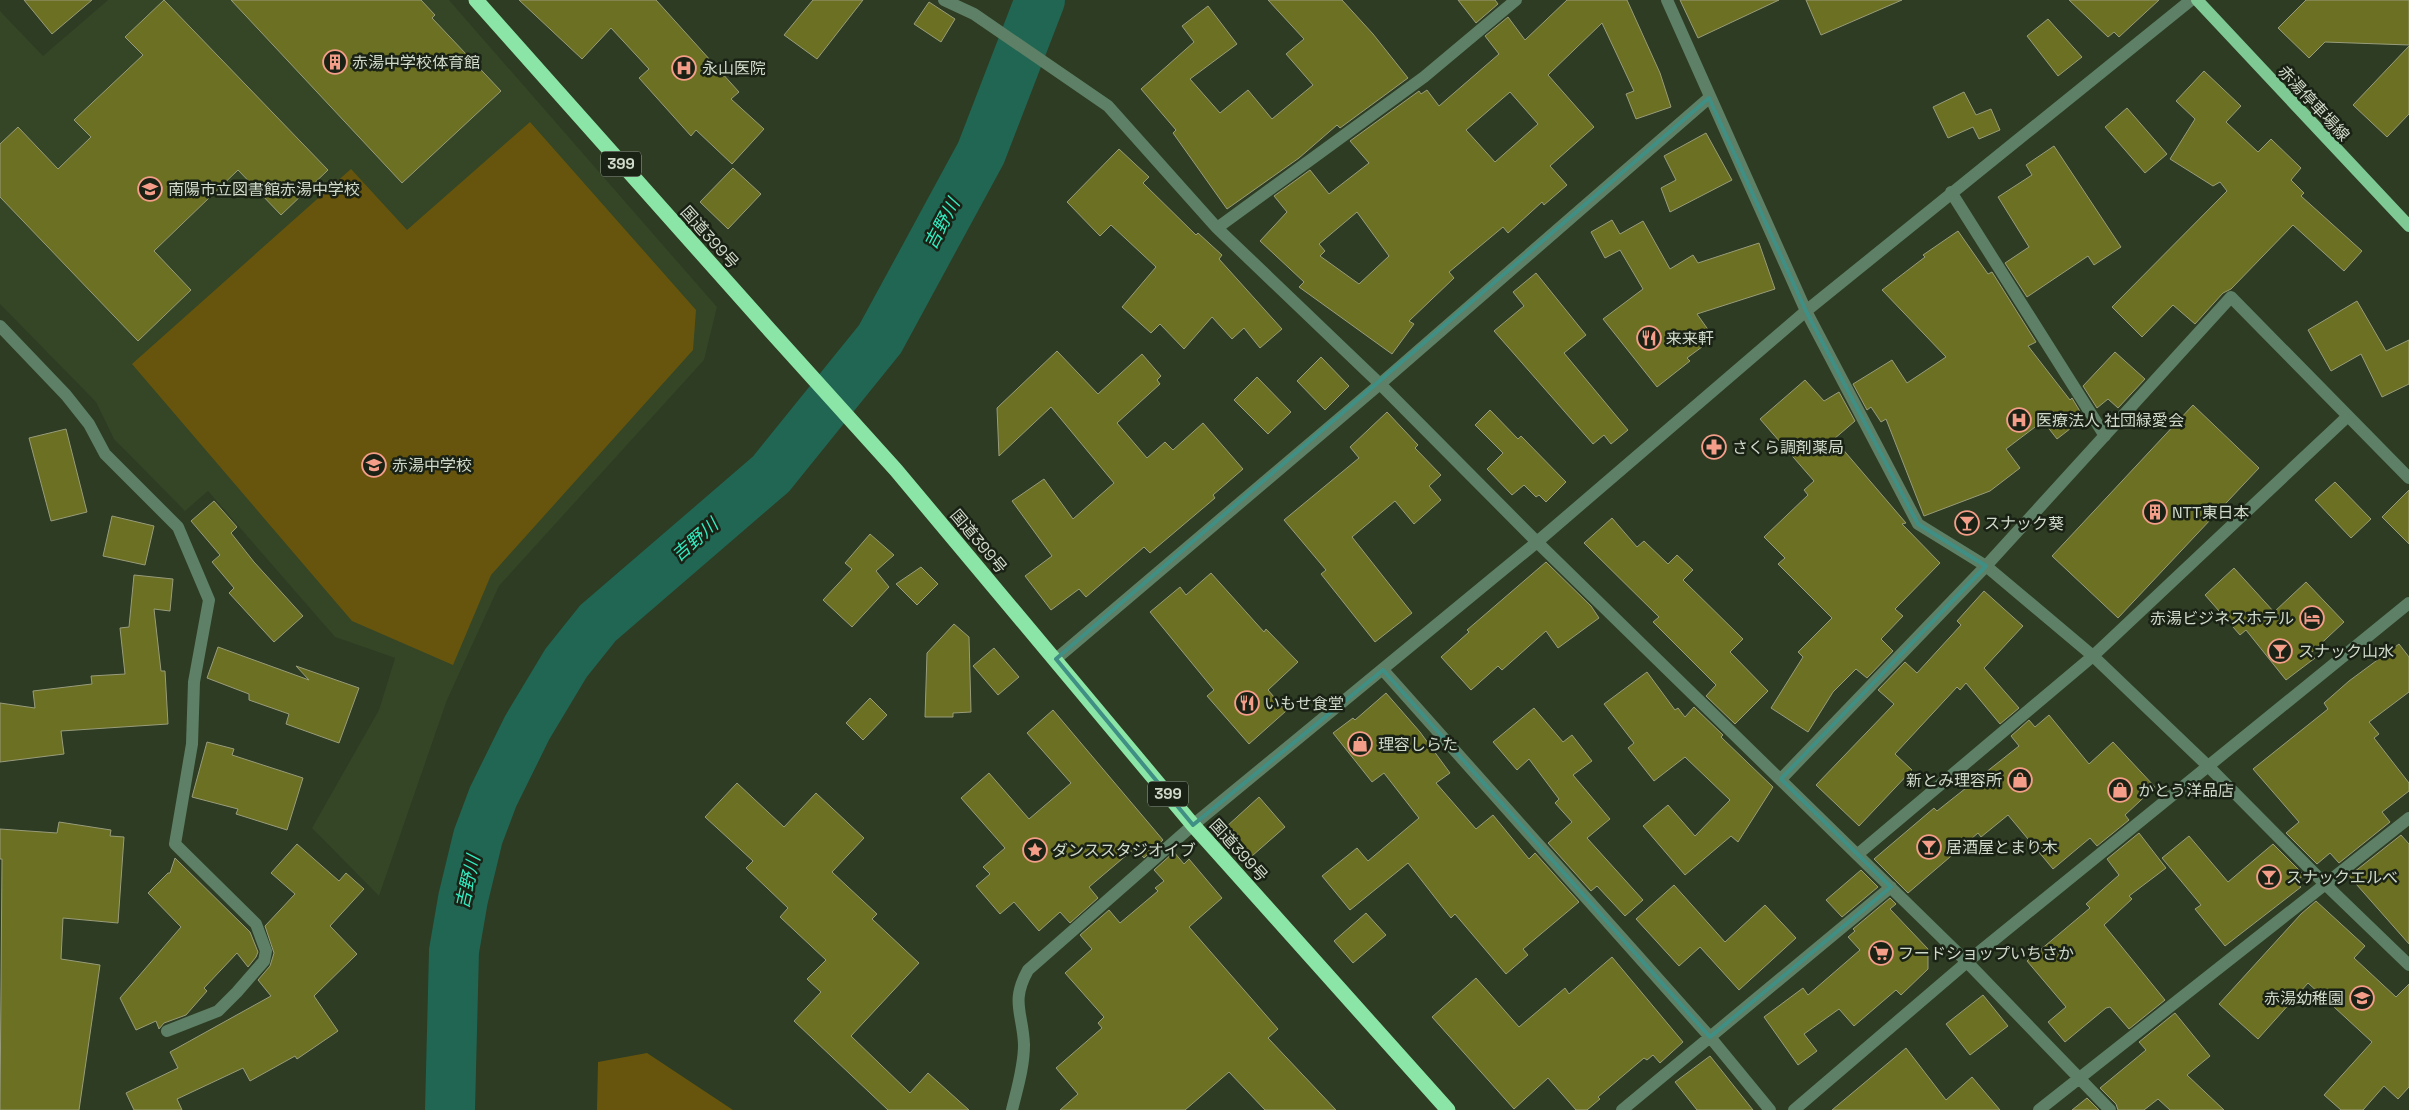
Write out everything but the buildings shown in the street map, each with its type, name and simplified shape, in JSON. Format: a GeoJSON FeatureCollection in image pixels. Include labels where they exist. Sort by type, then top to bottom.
{"type":"FeatureCollection","features":[{"type":"Feature","properties":{"kind":"highway","name":"国道399号"},"geometry":{"type":"LineString","coordinates":[[476,0],[767,328],[896,470],[1193,825],[1448,1110]]}},
{"type":"Feature","properties":{"kind":"main road","name":"赤湯停車場線"},"geometry":{"type":"LineString","coordinates":[[2197,0],[2409,226]]}},
{"type":"Feature","properties":{"kind":"street"},"geometry":{"type":"LineString","coordinates":[[944,0],[963,4],[974,14],[1108,106],[1217,228],[1380,384],[1537,542],[1968,962],[2110,1110]]}},
{"type":"Feature","properties":{"kind":"street"},"geometry":{"type":"LineString","coordinates":[[1217,228],[1424,77],[1516,0]]}},
{"type":"Feature","properties":{"kind":"street"},"geometry":{"type":"LineString","coordinates":[[1667,0],[1709,98],[1806,312],[1918,524],[1986,566],[2093,656],[2208,766],[2325,884],[2409,965]]}},
{"type":"Feature","properties":{"kind":"street"},"geometry":{"type":"LineString","coordinates":[[1012,1110],[1024,1045],[1019,1008],[1019,986],[1028,970],[1193,825],[1537,542],[1806,312],[1951,192],[2191,0]]}},
{"type":"Feature","properties":{"kind":"street"},"geometry":{"type":"LineString","coordinates":[[1056,659],[1380,384],[1709,98]]}},
{"type":"Feature","properties":{"kind":"street"},"geometry":{"type":"LineString","coordinates":[[1951,192],[2105,436]]}},
{"type":"Feature","properties":{"kind":"street"},"geometry":{"type":"LineString","coordinates":[[1781,779],[1986,566],[2231,297],[2409,478]]}},
{"type":"Feature","properties":{"kind":"street"},"geometry":{"type":"LineString","coordinates":[[0,326],[66,395],[89,424],[105,454],[178,527],[209,600],[194,682],[192,744],[175,844],[256,924],[266,951],[264,961],[218,1011],[167,1031]]}},
{"type":"Feature","properties":{"kind":"street"},"geometry":{"type":"LineString","coordinates":[[1858,854],[2093,656],[2348,416]]}},
{"type":"Feature","properties":{"kind":"street"},"geometry":{"type":"LineString","coordinates":[[1794,1110],[1968,962],[2208,766],[2408,607]]}},
{"type":"Feature","properties":{"kind":"street"},"geometry":{"type":"LineString","coordinates":[[1383,670],[1710,1037],[1770,1110]]}},
{"type":"Feature","properties":{"kind":"street"},"geometry":{"type":"LineString","coordinates":[[2039,1110],[2409,818]]}},
{"type":"Feature","properties":{"kind":"street"},"geometry":{"type":"LineString","coordinates":[[1622,1110],[1891,888]]}},
{"type":"Feature","properties":{"kind":"highlighted area"},"geometry":{"type":"Polygon","coordinates":[[[1709,98],[1806,311],[1918,524],[1986,566],[1781,779],[1891,887],[1710,1037],[1383,670],[1193,825],[1056,659],[1709,98]]]}},
{"type":"Feature","properties":{"kind":"shaded area","name":"赤湯中学校"},"geometry":{"type":"Polygon","coordinates":[[[108,0],[449,0],[717,307],[704,360],[499,586],[447,700],[379,896],[312,828],[379,710],[395,658],[335,637],[208,491],[185,511],[114,439],[96,402],[0,304],[0,11],[43,56],[108,0]]]}},
{"type":"Feature","properties":{"kind":"shaded area"},"geometry":{"type":"Polygon","coordinates":[[[530,122],[696,310],[693,350],[491,575],[453,665],[352,621],[132,364],[351,169],[407,230],[530,122]]]}},
{"type":"Feature","properties":{"kind":"shaded area"},"geometry":{"type":"Polygon","coordinates":[[[647,1053],[733,1110],[597,1110],[598,1062],[647,1053]]]}},
{"type":"Feature","properties":{"kind":"waterway","name":"吉野川"},"geometry":{"type":"LineString","coordinates":[[450,1110],[454,951],[463,899],[478,837],[493,797],[527,728],[566,663],[598,623],[771,474],[880,339],[981,153],[1040,0]]}},
{"type":"Feature","properties":{"kind":"place","name":"赤湯中学校体育館"},"geometry":{"type":"Point","coordinates":[335,62]}},
{"type":"Feature","properties":{"kind":"place","name":"永山医院"},"geometry":{"type":"Point","coordinates":[684,68]}},
{"type":"Feature","properties":{"kind":"place","name":"南陽市立図書館赤湯中学校"},"geometry":{"type":"Point","coordinates":[150,189]}},
{"type":"Feature","properties":{"kind":"place","name":"来来軒"},"geometry":{"type":"Point","coordinates":[1649,338]}},
{"type":"Feature","properties":{"kind":"place","name":"医療法人 社団緑愛会"},"geometry":{"type":"Point","coordinates":[2019,420]}},
{"type":"Feature","properties":{"kind":"place","name":"さくら調剤薬局"},"geometry":{"type":"Point","coordinates":[1714,447]}},
{"type":"Feature","properties":{"kind":"place","name":"赤湯中学校"},"geometry":{"type":"Point","coordinates":[374,465]}},
{"type":"Feature","properties":{"kind":"place","name":"NTT東日本"},"geometry":{"type":"Point","coordinates":[2155,512]}},
{"type":"Feature","properties":{"kind":"place","name":"スナック葵"},"geometry":{"type":"Point","coordinates":[1967,523]}},
{"type":"Feature","properties":{"kind":"place","name":"赤湯ビジネスホテル"},"geometry":{"type":"Point","coordinates":[2312,618]}},
{"type":"Feature","properties":{"kind":"place","name":"スナック山水"},"geometry":{"type":"Point","coordinates":[2280,651]}},
{"type":"Feature","properties":{"kind":"place","name":"いもせ食堂"},"geometry":{"type":"Point","coordinates":[1247,703]}},
{"type":"Feature","properties":{"kind":"place","name":"理容しらた"},"geometry":{"type":"Point","coordinates":[1360,744]}},
{"type":"Feature","properties":{"kind":"place","name":"新とみ理容所"},"geometry":{"type":"Point","coordinates":[2020,780]}},
{"type":"Feature","properties":{"kind":"place","name":"かとう洋品店"},"geometry":{"type":"Point","coordinates":[2120,790]}},
{"type":"Feature","properties":{"kind":"place","name":"居酒屋とまり木"},"geometry":{"type":"Point","coordinates":[1929,847]}},
{"type":"Feature","properties":{"kind":"place","name":"ダンススタジオイブ"},"geometry":{"type":"Point","coordinates":[1035,850]}},
{"type":"Feature","properties":{"kind":"place","name":"スナックエルべ"},"geometry":{"type":"Point","coordinates":[2269,877]}},
{"type":"Feature","properties":{"kind":"place","name":"フードショップいちさか"},"geometry":{"type":"Point","coordinates":[1881,953]}},
{"type":"Feature","properties":{"kind":"place","name":"赤湯幼稚園"},"geometry":{"type":"Point","coordinates":[2362,998]}}]}
